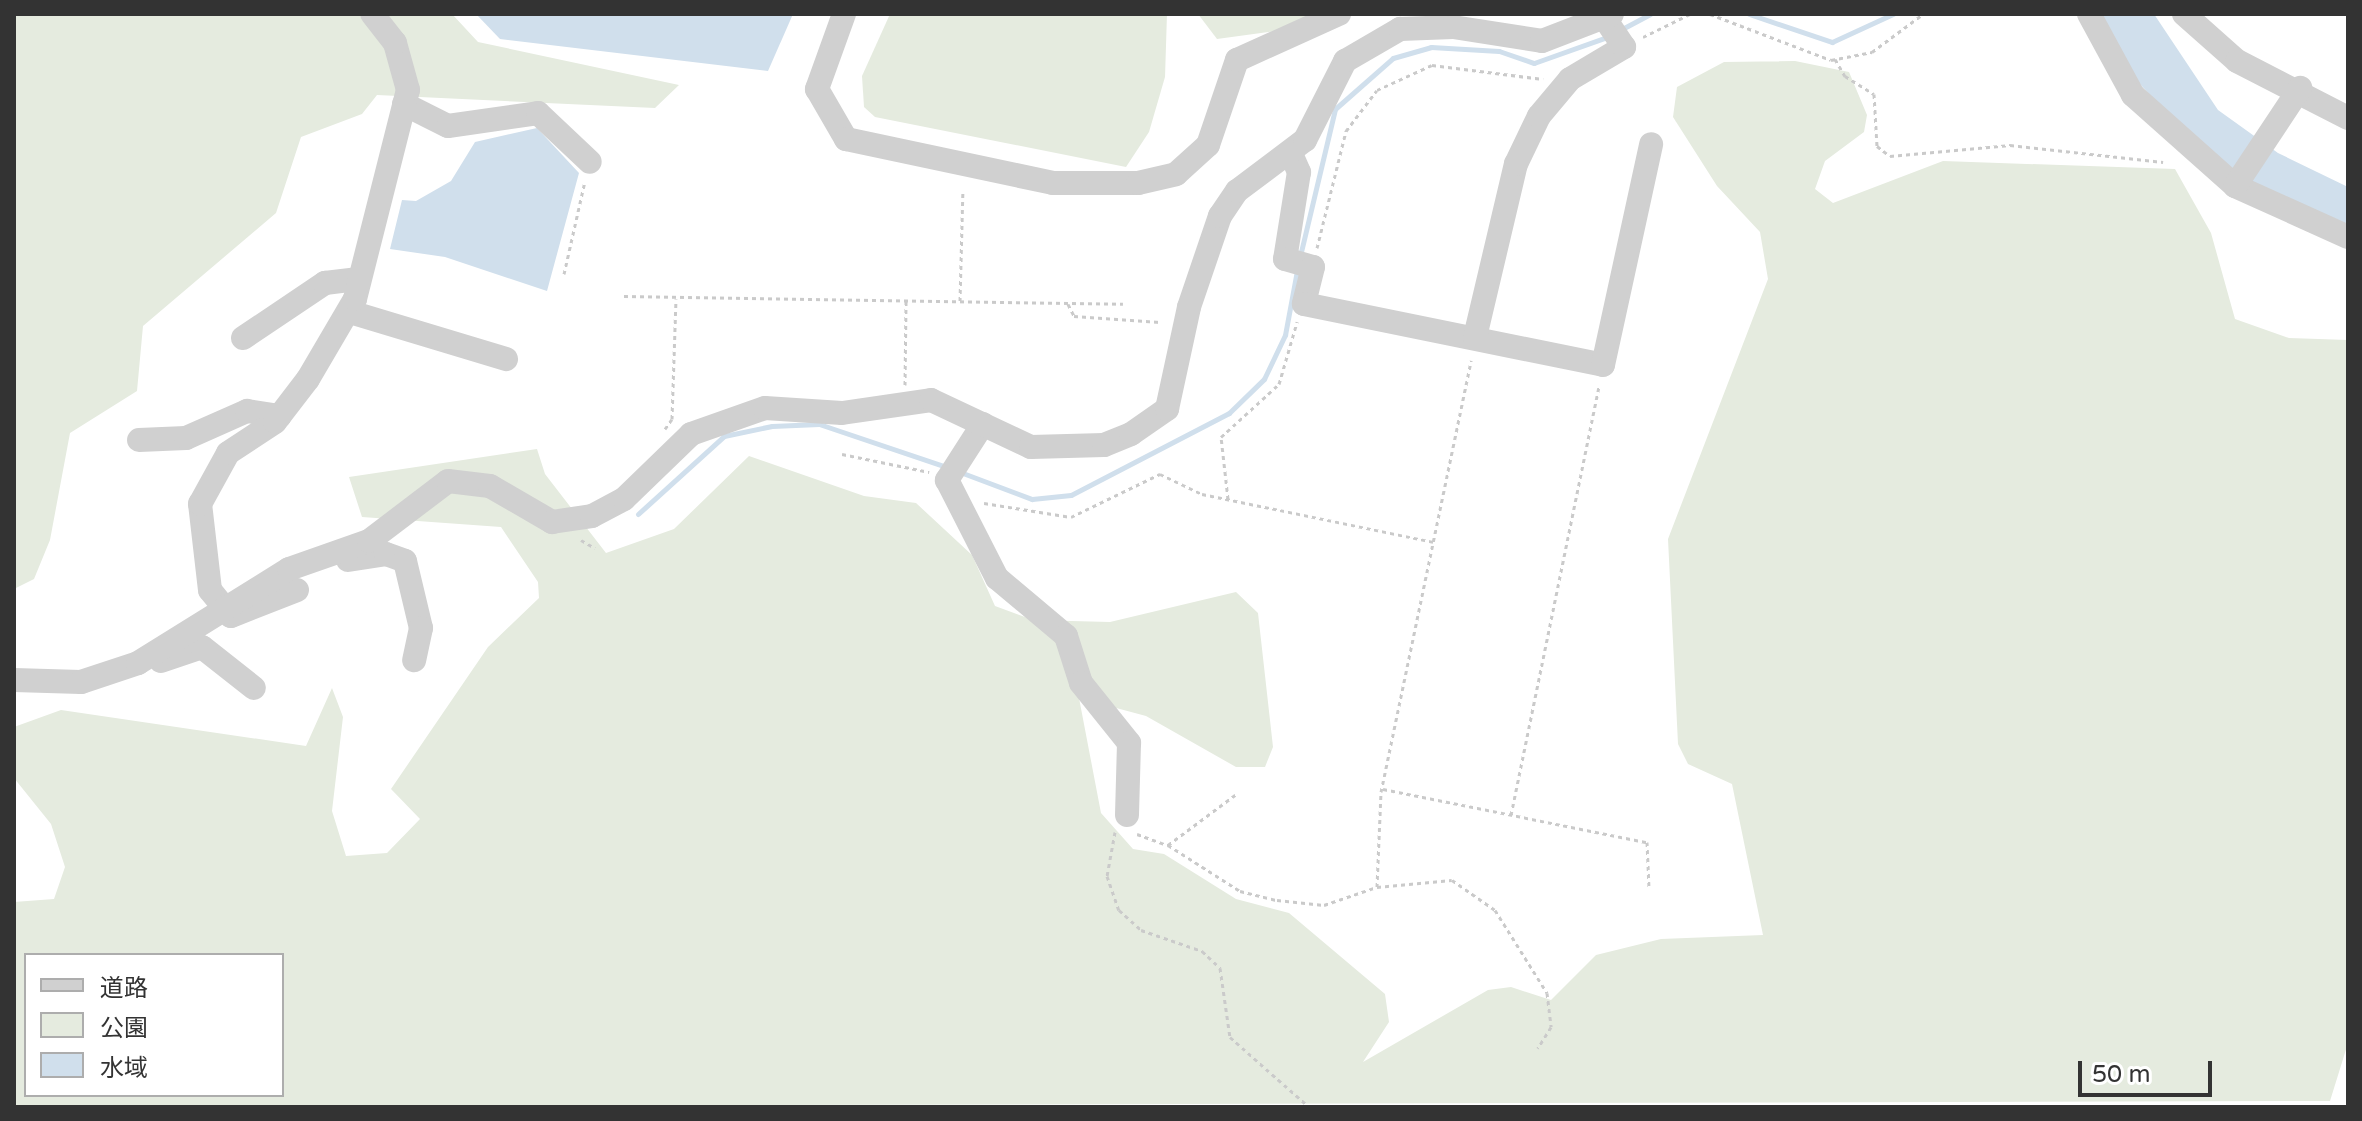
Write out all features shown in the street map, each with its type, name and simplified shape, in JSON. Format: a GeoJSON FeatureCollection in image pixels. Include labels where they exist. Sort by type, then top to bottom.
{"type":"FeatureCollection","features":[{"type":"Feature","properties":{"kind":"street"},"geometry":{"type":"LineString","coordinates":[[297,590],[231,616],[218,599],[200,504],[208,480],[228,453],[280,416],[350,312],[404,104],[404,68],[372,14]]}},
{"type":"Feature","properties":{"kind":"street"},"geometry":{"type":"LineString","coordinates":[[844,14],[817,89],[846,139],[1053,183],[1138,183],[1176,174],[1208,145],[1237,60],[1339,14]]}},
{"type":"Feature","properties":{"kind":"street"},"geometry":{"type":"LineString","coordinates":[[2089,14],[2133,95],[2235,186],[2348,237]]}},
{"type":"Feature","properties":{"kind":"street"},"geometry":{"type":"LineString","coordinates":[[2184,14],[2237,61],[2300,88],[2348,118]]}},
{"type":"Feature","properties":{"kind":"street"},"geometry":{"type":"LineString","coordinates":[[143,661],[218,599],[301,564],[369,541],[448,481],[490,486],[552,522],[573,521],[624,499],[691,434],[722,420],[765,408],[842,413],[904,402],[952,406],[1031,447],[1061,449],[1104,445],[1151,424],[1175,389],[1189,307],[1220,216],[1237,191],[1291,154],[1345,61],[1370,41],[1410,21],[1542,41],[1609,16],[1624,47],[1570,79],[1539,116],[1516,164],[1475,337]]}},
{"type":"Feature","properties":{"kind":"street"},"geometry":{"type":"LineString","coordinates":[[2235,186],[2300,88]]}},
{"type":"Feature","properties":{"kind":"street"},"geometry":{"type":"LineString","coordinates":[[404,104],[448,126],[538,113],[590,162]]}},
{"type":"Feature","properties":{"kind":"street"},"geometry":{"type":"LineString","coordinates":[[1291,154],[1299,172],[1285,259],[1313,267],[1304,304],[1603,365],[1651,144]]}},
{"type":"Feature","properties":{"kind":"street"},"geometry":{"type":"LineString","coordinates":[[243,338],[325,283],[359,279]]}},
{"type":"Feature","properties":{"kind":"street"},"geometry":{"type":"LineString","coordinates":[[350,312],[506,359]]}},
{"type":"Feature","properties":{"kind":"street"},"geometry":{"type":"LineString","coordinates":[[139,440],[186,438],[247,411],[280,416]]}},
{"type":"Feature","properties":{"kind":"street"},"geometry":{"type":"LineString","coordinates":[[983,424],[962,455],[950,487],[997,578],[1066,636],[1081,683],[1129,743],[1127,815]]}},
{"type":"Feature","properties":{"kind":"street"},"geometry":{"type":"LineString","coordinates":[[301,564],[386,554],[405,561],[421,628],[414,660]]}},
{"type":"Feature","properties":{"kind":"street"},"geometry":{"type":"LineString","coordinates":[[14,680],[81,682],[143,661],[202,647],[254,688]]}},
{"type":"Feature","properties":{"kind":"path"},"geometry":{"type":"LineString","coordinates":[[1624,47],[1690,14]]}},
{"type":"Feature","properties":{"kind":"path"},"geometry":{"type":"LineString","coordinates":[[1710,14],[1786,48],[1835,59],[1872,52],[1923,14]]}},
{"type":"Feature","properties":{"kind":"path"},"geometry":{"type":"LineString","coordinates":[[1835,59],[1845,76],[1874,94],[1877,146],[1890,156],[2010,145],[2163,162]]}},
{"type":"Feature","properties":{"kind":"path"},"geometry":{"type":"LineString","coordinates":[[1313,267],[1346,131],[1377,90],[1432,65],[1570,79]]}},
{"type":"Feature","properties":{"kind":"path"},"geometry":{"type":"LineString","coordinates":[[564,274],[590,162]]}},
{"type":"Feature","properties":{"kind":"path"},"geometry":{"type":"LineString","coordinates":[[960,301],[963,190]]}},
{"type":"Feature","properties":{"kind":"path"},"geometry":{"type":"LineString","coordinates":[[624,296],[1123,304]]}},
{"type":"Feature","properties":{"kind":"path"},"geometry":{"type":"LineString","coordinates":[[656,441],[672,419],[676,297]]}},
{"type":"Feature","properties":{"kind":"path"},"geometry":{"type":"LineString","coordinates":[[904,402],[906,301]]}},
{"type":"Feature","properties":{"kind":"path"},"geometry":{"type":"LineString","coordinates":[[1067,303],[1074,316],[1160,322]]}},
{"type":"Feature","properties":{"kind":"path"},"geometry":{"type":"LineString","coordinates":[[1228,499],[1221,437],[1279,384],[1304,304]]}},
{"type":"Feature","properties":{"kind":"path"},"geometry":{"type":"LineString","coordinates":[[1377,887],[1382,789],[1475,337]]}},
{"type":"Feature","properties":{"kind":"path"},"geometry":{"type":"LineString","coordinates":[[1511,815],[1603,365]]}},
{"type":"Feature","properties":{"kind":"path"},"geometry":{"type":"LineString","coordinates":[[842,454],[896,462],[950,487],[1071,517],[1160,474],[1228,499],[1433,542]]}},
{"type":"Feature","properties":{"kind":"path"},"geometry":{"type":"LineString","coordinates":[[573,535],[595,548]]}},
{"type":"Feature","properties":{"kind":"path"},"geometry":{"type":"LineString","coordinates":[[1382,789],[1647,842],[1649,888]]}},
{"type":"Feature","properties":{"kind":"path"},"geometry":{"type":"LineString","coordinates":[[1168,845],[1235,795]]}},
{"type":"Feature","properties":{"kind":"path"},"geometry":{"type":"LineString","coordinates":[[1127,815],[1136,834],[1168,845],[1240,891],[1277,900],[1324,905],[1377,887],[1452,880],[1495,910],[1547,993],[1551,1027],[1538,1048]]}},
{"type":"Feature","properties":{"kind":"path"},"geometry":{"type":"LineString","coordinates":[[1127,815],[1107,852],[1119,910],[1141,930],[1202,951],[1220,968],[1230,1037],[1309,1107]]}},
{"type":"Feature","properties":{"kind":"green space"},"geometry":{"type":"Polygon","coordinates":[[[14,14],[452,14],[478,42],[679,85],[655,108],[377,95],[362,114],[301,137],[276,213],[143,326],[137,391],[70,433],[50,540],[34,579],[14,589],[14,14]]]}},
{"type":"Feature","properties":{"kind":"green space"},"geometry":{"type":"Polygon","coordinates":[[[890,14],[1167,14],[1165,77],[1149,132],[1126,167],[875,117],[864,107],[862,76],[890,14]]]}},
{"type":"Feature","properties":{"kind":"green space"},"geometry":{"type":"Polygon","coordinates":[[[1198,14],[1328,14],[1299,28],[1217,39],[1198,14]]]}},
{"type":"Feature","properties":{"kind":"green space"},"geometry":{"type":"Polygon","coordinates":[[[1795,61],[1849,72],[1867,115],[1864,132],[1825,161],[1815,189],[1833,203],[1943,161],[2175,169],[2211,233],[2235,319],[2289,338],[2348,340],[2348,1043],[2330,1101],[14,1107],[14,902],[54,899],[65,867],[51,824],[14,778],[14,727],[61,710],[306,746],[332,688],[343,717],[332,811],[346,856],[387,853],[420,819],[391,789],[488,647],[539,598],[538,582],[501,527],[362,517],[349,477],[537,449],[545,474],[606,553],[674,529],[749,456],[864,496],[916,503],[972,555],[995,606],[1033,620],[1110,622],[1236,592],[1258,613],[1273,747],[1265,767],[1236,767],[1146,716],[1079,698],[1101,813],[1133,849],[1164,854],[1236,899],[1289,913],[1385,994],[1389,1022],[1363,1062],[1488,990],[1511,987],[1551,1000],[1596,955],[1661,939],[1763,935],[1732,784],[1688,764],[1678,744],[1668,539],[1768,279],[1760,232],[1717,186],[1673,117],[1677,87],[1724,62],[1795,61]]]}},
{"type":"Feature","properties":{"kind":"water"},"geometry":{"type":"Polygon","coordinates":[[[476,14],[793,14],[768,71],[500,39],[476,14]]]}},
{"type":"Feature","properties":{"kind":"water"},"geometry":{"type":"Polygon","coordinates":[[[2097,14],[2154,14],[2218,110],[2278,153],[2348,187],[2348,230],[2257,189],[2190,137],[2137,81],[2097,14]]]}},
{"type":"Feature","properties":{"kind":"water"},"geometry":{"type":"Polygon","coordinates":[[[537,128],[579,173],[547,291],[445,257],[390,249],[402,200],[416,201],[451,181],[475,142],[537,128]]]}},
{"type":"Feature","properties":{"kind":"waterway"},"geometry":{"type":"LineString","coordinates":[[1622,29],[1650,14]]}},
{"type":"Feature","properties":{"kind":"waterway"},"geometry":{"type":"LineString","coordinates":[[1749,14],[1832,42],[1893,14]]}},
{"type":"Feature","properties":{"kind":"waterway"},"geometry":{"type":"LineString","coordinates":[[1300,256],[1335,109],[1393,58],[1431,47],[1499,51],[1534,63],[1610,36]]}},
{"type":"Feature","properties":{"kind":"waterway"},"geometry":{"type":"LineString","coordinates":[[960,472],[1032,499],[1071,495],[1229,413],[1264,379],[1285,335],[1297,270]]}},
{"type":"Feature","properties":{"kind":"waterway"},"geometry":{"type":"LineString","coordinates":[[638,514],[724,436],[772,426],[819,424],[947,467]]}}]}
